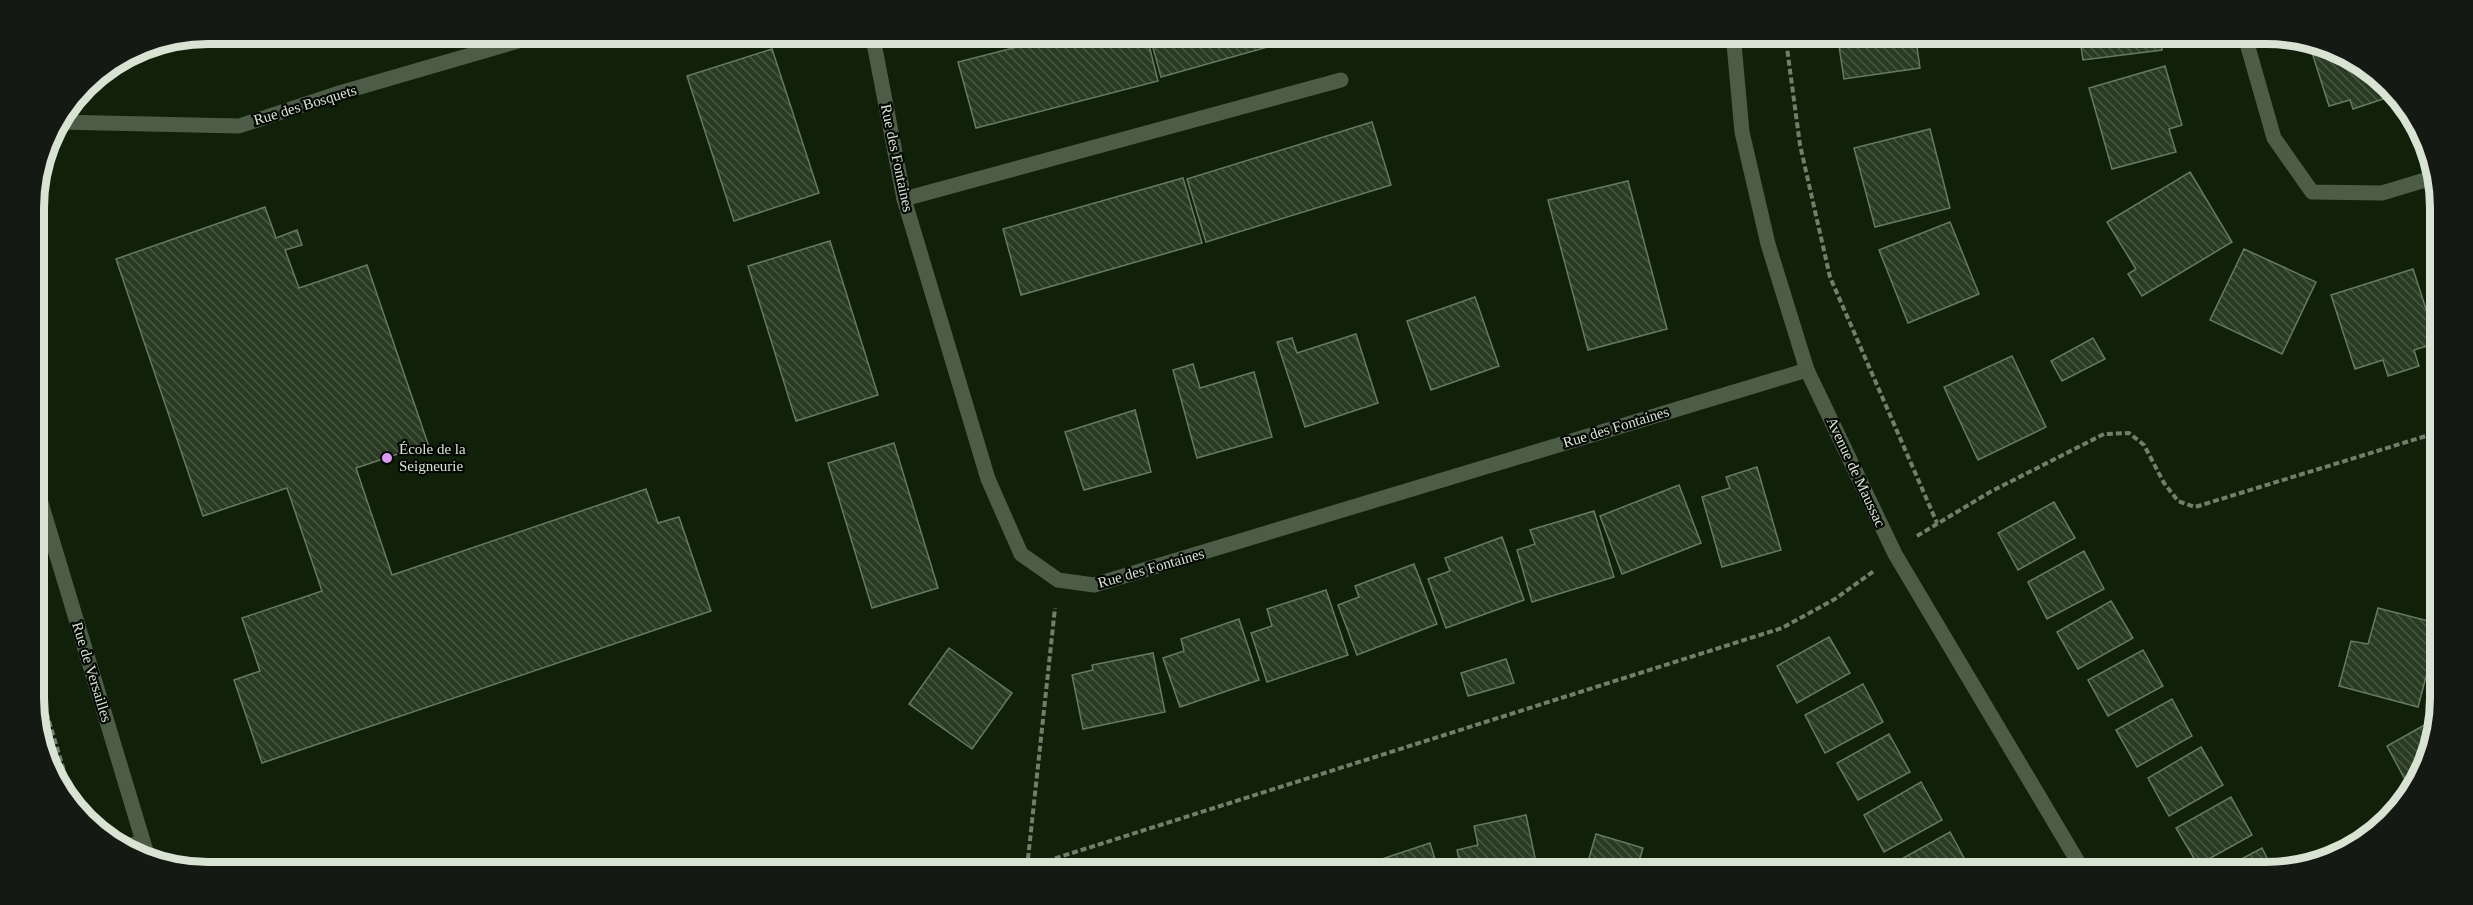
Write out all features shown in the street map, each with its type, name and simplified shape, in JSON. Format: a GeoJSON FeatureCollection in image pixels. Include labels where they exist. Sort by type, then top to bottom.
{"type":"FeatureCollection","features":[{"type":"Feature","properties":{"kind":"street","name":"Rue des Bosquets"},"geometry":{"type":"LineString","coordinates":[[67,122],[239,126],[336,94],[508,44]]}},
{"type":"Feature","properties":{"kind":"street","name":"Rue des Fontaines"},"geometry":{"type":"LineString","coordinates":[[874,44],[904,199],[988,479],[1021,554],[1058,580],[1094,585],[1807,370]]}},
{"type":"Feature","properties":{"kind":"street","name":"Avenue de Maussac"},"geometry":{"type":"LineString","coordinates":[[1734,44],[1742,132],[1768,244],[1807,370],[1895,554],[2078,861]]}},
{"type":"Feature","properties":{"kind":"street"},"geometry":{"type":"LineString","coordinates":[[2247,44],[2274,138],[2312,192],[2382,193],[2427,179]]}},
{"type":"Feature","properties":{"kind":"street"},"geometry":{"type":"LineString","coordinates":[[904,199],[1341,80]]}},
{"type":"Feature","properties":{"kind":"street","name":"Rue de Versailles"},"geometry":{"type":"LineString","coordinates":[[43,511],[145,849]]}},
{"type":"Feature","properties":{"kind":"street"},"geometry":{"type":"LineString","coordinates":[[134,844],[143,842]]}},
{"type":"Feature","properties":{"kind":"path"},"geometry":{"type":"LineString","coordinates":[[1786,44],[1793,108],[1830,277],[1871,377],[1937,523]]}},
{"type":"Feature","properties":{"kind":"path"},"geometry":{"type":"LineString","coordinates":[[1919,535],[1990,492],[2104,434],[2129,433],[2144,445],[2178,501],[2195,507],[2430,435]]}},
{"type":"Feature","properties":{"kind":"path"},"geometry":{"type":"LineString","coordinates":[[1028,862],[1058,580]]}},
{"type":"Feature","properties":{"kind":"path"},"geometry":{"type":"LineString","coordinates":[[1047,862],[1782,628],[1860,582]]}},
{"type":"Feature","properties":{"kind":"path"},"geometry":{"type":"LineString","coordinates":[[43,703],[68,783]]}},
{"type":"Feature","properties":{"kind":"building"},"geometry":{"type":"Polygon","coordinates":[[[1029,44],[1149,44],[1158,81],[976,128],[958,62],[1029,44]]]}},
{"type":"Feature","properties":{"kind":"building"},"geometry":{"type":"Polygon","coordinates":[[[1152,44],[1278,44],[1161,77],[1152,44]]]}},
{"type":"Feature","properties":{"kind":"building"},"geometry":{"type":"Polygon","coordinates":[[[1839,44],[1917,44],[1920,68],[1844,79],[1839,44]]]}},
{"type":"Feature","properties":{"kind":"building"},"geometry":{"type":"Polygon","coordinates":[[[2081,44],[2161,44],[2162,50],[2083,60],[2081,44]]]}},
{"type":"Feature","properties":{"kind":"building"},"geometry":{"type":"Polygon","coordinates":[[[772,49],[819,193],[734,221],[687,76],[772,49]]]}},
{"type":"Feature","properties":{"kind":"building"},"geometry":{"type":"Polygon","coordinates":[[[2311,50],[2338,60],[2357,71],[2388,98],[2353,109],[2350,100],[2329,106],[2311,50]]]}},
{"type":"Feature","properties":{"kind":"building"},"geometry":{"type":"Polygon","coordinates":[[[2165,66],[2182,125],[2169,129],[2176,152],[2112,169],[2089,88],[2165,66]]]}},
{"type":"Feature","properties":{"kind":"building"},"geometry":{"type":"Polygon","coordinates":[[[1372,122],[1391,185],[1206,242],[1187,179],[1372,122]]]}},
{"type":"Feature","properties":{"kind":"building"},"geometry":{"type":"Polygon","coordinates":[[[1930,129],[1950,208],[1875,227],[1854,148],[1930,129]]]}},
{"type":"Feature","properties":{"kind":"building"},"geometry":{"type":"Polygon","coordinates":[[[2190,172],[2232,242],[2142,296],[2128,274],[2136,269],[2107,222],[2190,172]]]}},
{"type":"Feature","properties":{"kind":"building"},"geometry":{"type":"Polygon","coordinates":[[[1183,178],[1202,243],[1021,295],[1003,229],[1183,178]]]}},
{"type":"Feature","properties":{"kind":"building"},"geometry":{"type":"Polygon","coordinates":[[[1628,181],[1667,329],[1588,350],[1548,200],[1628,181]]]}},
{"type":"Feature","properties":{"kind":"building"},"geometry":{"type":"Polygon","coordinates":[[[265,207],[276,238],[297,230],[302,245],[285,250],[299,288],[367,265],[428,444],[356,468],[392,575],[646,489],[658,523],[679,517],[711,611],[262,763],[234,680],[260,671],[242,618],[322,591],[287,488],[203,516],[116,259],[265,207]]]}},
{"type":"Feature","properties":{"kind":"building"},"geometry":{"type":"Polygon","coordinates":[[[1950,222],[1979,294],[1908,323],[1879,250],[1950,222]]]}},
{"type":"Feature","properties":{"kind":"building"},"geometry":{"type":"Polygon","coordinates":[[[830,241],[878,395],[796,421],[748,266],[830,241]]]}},
{"type":"Feature","properties":{"kind":"building"},"geometry":{"type":"Polygon","coordinates":[[[2244,249],[2316,282],[2282,354],[2210,320],[2244,249]]]}},
{"type":"Feature","properties":{"kind":"building"},"geometry":{"type":"Polygon","coordinates":[[[2413,269],[2430,321],[2430,345],[2414,350],[2419,366],[2388,376],[2383,360],[2355,369],[2331,295],[2413,269]]]}},
{"type":"Feature","properties":{"kind":"building"},"geometry":{"type":"Polygon","coordinates":[[[1475,297],[1499,366],[1431,390],[1407,321],[1475,297]]]}},
{"type":"Feature","properties":{"kind":"building"},"geometry":{"type":"Polygon","coordinates":[[[1356,334],[1378,403],[1305,427],[1277,342],[1292,338],[1297,353],[1356,334]]]}},
{"type":"Feature","properties":{"kind":"building"},"geometry":{"type":"Polygon","coordinates":[[[2093,338],[2105,359],[2062,381],[2051,361],[2093,338]]]}},
{"type":"Feature","properties":{"kind":"building"},"geometry":{"type":"Polygon","coordinates":[[[2012,356],[2046,427],[1978,460],[1944,387],[2012,356]]]}},
{"type":"Feature","properties":{"kind":"building"},"geometry":{"type":"Polygon","coordinates":[[[1193,364],[1200,388],[1254,372],[1272,437],[1197,458],[1173,370],[1193,364]]]}},
{"type":"Feature","properties":{"kind":"building"},"geometry":{"type":"Polygon","coordinates":[[[1135,410],[1151,472],[1084,490],[1065,432],[1135,410]]]}},
{"type":"Feature","properties":{"kind":"building"},"geometry":{"type":"Polygon","coordinates":[[[894,443],[938,588],[872,608],[828,463],[894,443]]]}},
{"type":"Feature","properties":{"kind":"building"},"geometry":{"type":"Polygon","coordinates":[[[1757,467],[1781,550],[1722,567],[1702,497],[1730,488],[1726,477],[1757,467]]]}},
{"type":"Feature","properties":{"kind":"building"},"geometry":{"type":"Polygon","coordinates":[[[1679,485],[1701,543],[1622,574],[1600,516],[1679,485]]]}},
{"type":"Feature","properties":{"kind":"building"},"geometry":{"type":"Polygon","coordinates":[[[2054,502],[2075,538],[2018,570],[1998,533],[2054,502]]]}},
{"type":"Feature","properties":{"kind":"building"},"geometry":{"type":"Polygon","coordinates":[[[1594,511],[1614,577],[1532,602],[1517,550],[1535,544],[1530,530],[1594,511]]]}},
{"type":"Feature","properties":{"kind":"building"},"geometry":{"type":"Polygon","coordinates":[[[1502,537],[1524,600],[1446,628],[1428,579],[1450,571],[1445,558],[1502,537]]]}},
{"type":"Feature","properties":{"kind":"building"},"geometry":{"type":"Polygon","coordinates":[[[2084,551],[2104,589],[2047,619],[2028,582],[2084,551]]]}},
{"type":"Feature","properties":{"kind":"building"},"geometry":{"type":"Polygon","coordinates":[[[1414,564],[1437,624],[1357,655],[1338,605],[1359,597],[1355,586],[1414,564]]]}},
{"type":"Feature","properties":{"kind":"building"},"geometry":{"type":"Polygon","coordinates":[[[1326,590],[1348,655],[1267,682],[1251,633],[1272,626],[1267,609],[1326,590]]]}},
{"type":"Feature","properties":{"kind":"building"},"geometry":{"type":"Polygon","coordinates":[[[2111,601],[2133,638],[2078,669],[2057,632],[2111,601]]]}},
{"type":"Feature","properties":{"kind":"building"},"geometry":{"type":"Polygon","coordinates":[[[2378,608],[2430,621],[2430,662],[2418,707],[2339,686],[2351,641],[2368,644],[2378,608]]]}},
{"type":"Feature","properties":{"kind":"building"},"geometry":{"type":"Polygon","coordinates":[[[1239,619],[1259,680],[1180,707],[1163,658],[1184,651],[1181,639],[1239,619]]]}},
{"type":"Feature","properties":{"kind":"building"},"geometry":{"type":"Polygon","coordinates":[[[1829,637],[1850,673],[1797,703],[1777,666],[1829,637]]]}},
{"type":"Feature","properties":{"kind":"building"},"geometry":{"type":"Polygon","coordinates":[[[949,648],[1012,693],[972,749],[909,704],[949,648]]]}},
{"type":"Feature","properties":{"kind":"building"},"geometry":{"type":"Polygon","coordinates":[[[2143,650],[2163,686],[2108,716],[2088,680],[2143,650]]]}},
{"type":"Feature","properties":{"kind":"building"},"geometry":{"type":"Polygon","coordinates":[[[1153,653],[1165,712],[1083,729],[1072,675],[1093,670],[1092,665],[1153,653]]]}},
{"type":"Feature","properties":{"kind":"building"},"geometry":{"type":"Polygon","coordinates":[[[1506,659],[1514,683],[1468,696],[1461,673],[1506,659]]]}},
{"type":"Feature","properties":{"kind":"building"},"geometry":{"type":"Polygon","coordinates":[[[1863,684],[1883,722],[1825,753],[1805,715],[1863,684]]]}},
{"type":"Feature","properties":{"kind":"building"},"geometry":{"type":"Polygon","coordinates":[[[2172,699],[2192,736],[2137,767],[2116,730],[2172,699]]]}},
{"type":"Feature","properties":{"kind":"building"},"geometry":{"type":"Polygon","coordinates":[[[2427,724],[2421,750],[2406,782],[2387,746],[2427,724]]]}},
{"type":"Feature","properties":{"kind":"building"},"geometry":{"type":"Polygon","coordinates":[[[1889,734],[1910,772],[1858,800],[1837,763],[1889,734]]]}},
{"type":"Feature","properties":{"kind":"building"},"geometry":{"type":"Polygon","coordinates":[[[2201,747],[2223,785],[2169,816],[2148,778],[2201,747]]]}},
{"type":"Feature","properties":{"kind":"building"},"geometry":{"type":"Polygon","coordinates":[[[1921,782],[1942,820],[1884,852],[1864,815],[1921,782]]]}},
{"type":"Feature","properties":{"kind":"building"},"geometry":{"type":"Polygon","coordinates":[[[2231,797],[2252,835],[2205,861],[2196,861],[2176,828],[2231,797]]]}},
{"type":"Feature","properties":{"kind":"building"},"geometry":{"type":"Polygon","coordinates":[[[1526,815],[1536,861],[1460,861],[1457,850],[1478,845],[1474,826],[1526,815]]]}},
{"type":"Feature","properties":{"kind":"building"},"geometry":{"type":"Polygon","coordinates":[[[1950,832],[1966,861],[1897,861],[1950,832]]]}},
{"type":"Feature","properties":{"kind":"building"},"geometry":{"type":"Polygon","coordinates":[[[1596,834],[1643,848],[1639,861],[1588,861],[1596,834]]]}},
{"type":"Feature","properties":{"kind":"building"},"geometry":{"type":"Polygon","coordinates":[[[1430,843],[1436,861],[1376,861],[1430,843]]]}},
{"type":"Feature","properties":{"kind":"building"},"geometry":{"type":"Polygon","coordinates":[[[2262,848],[2269,861],[2238,861],[2262,848]]]}},
{"type":"Feature","properties":{"kind":"place","name":"École de la Seigneurie"},"geometry":{"type":"Point","coordinates":[387,458]}}]}
